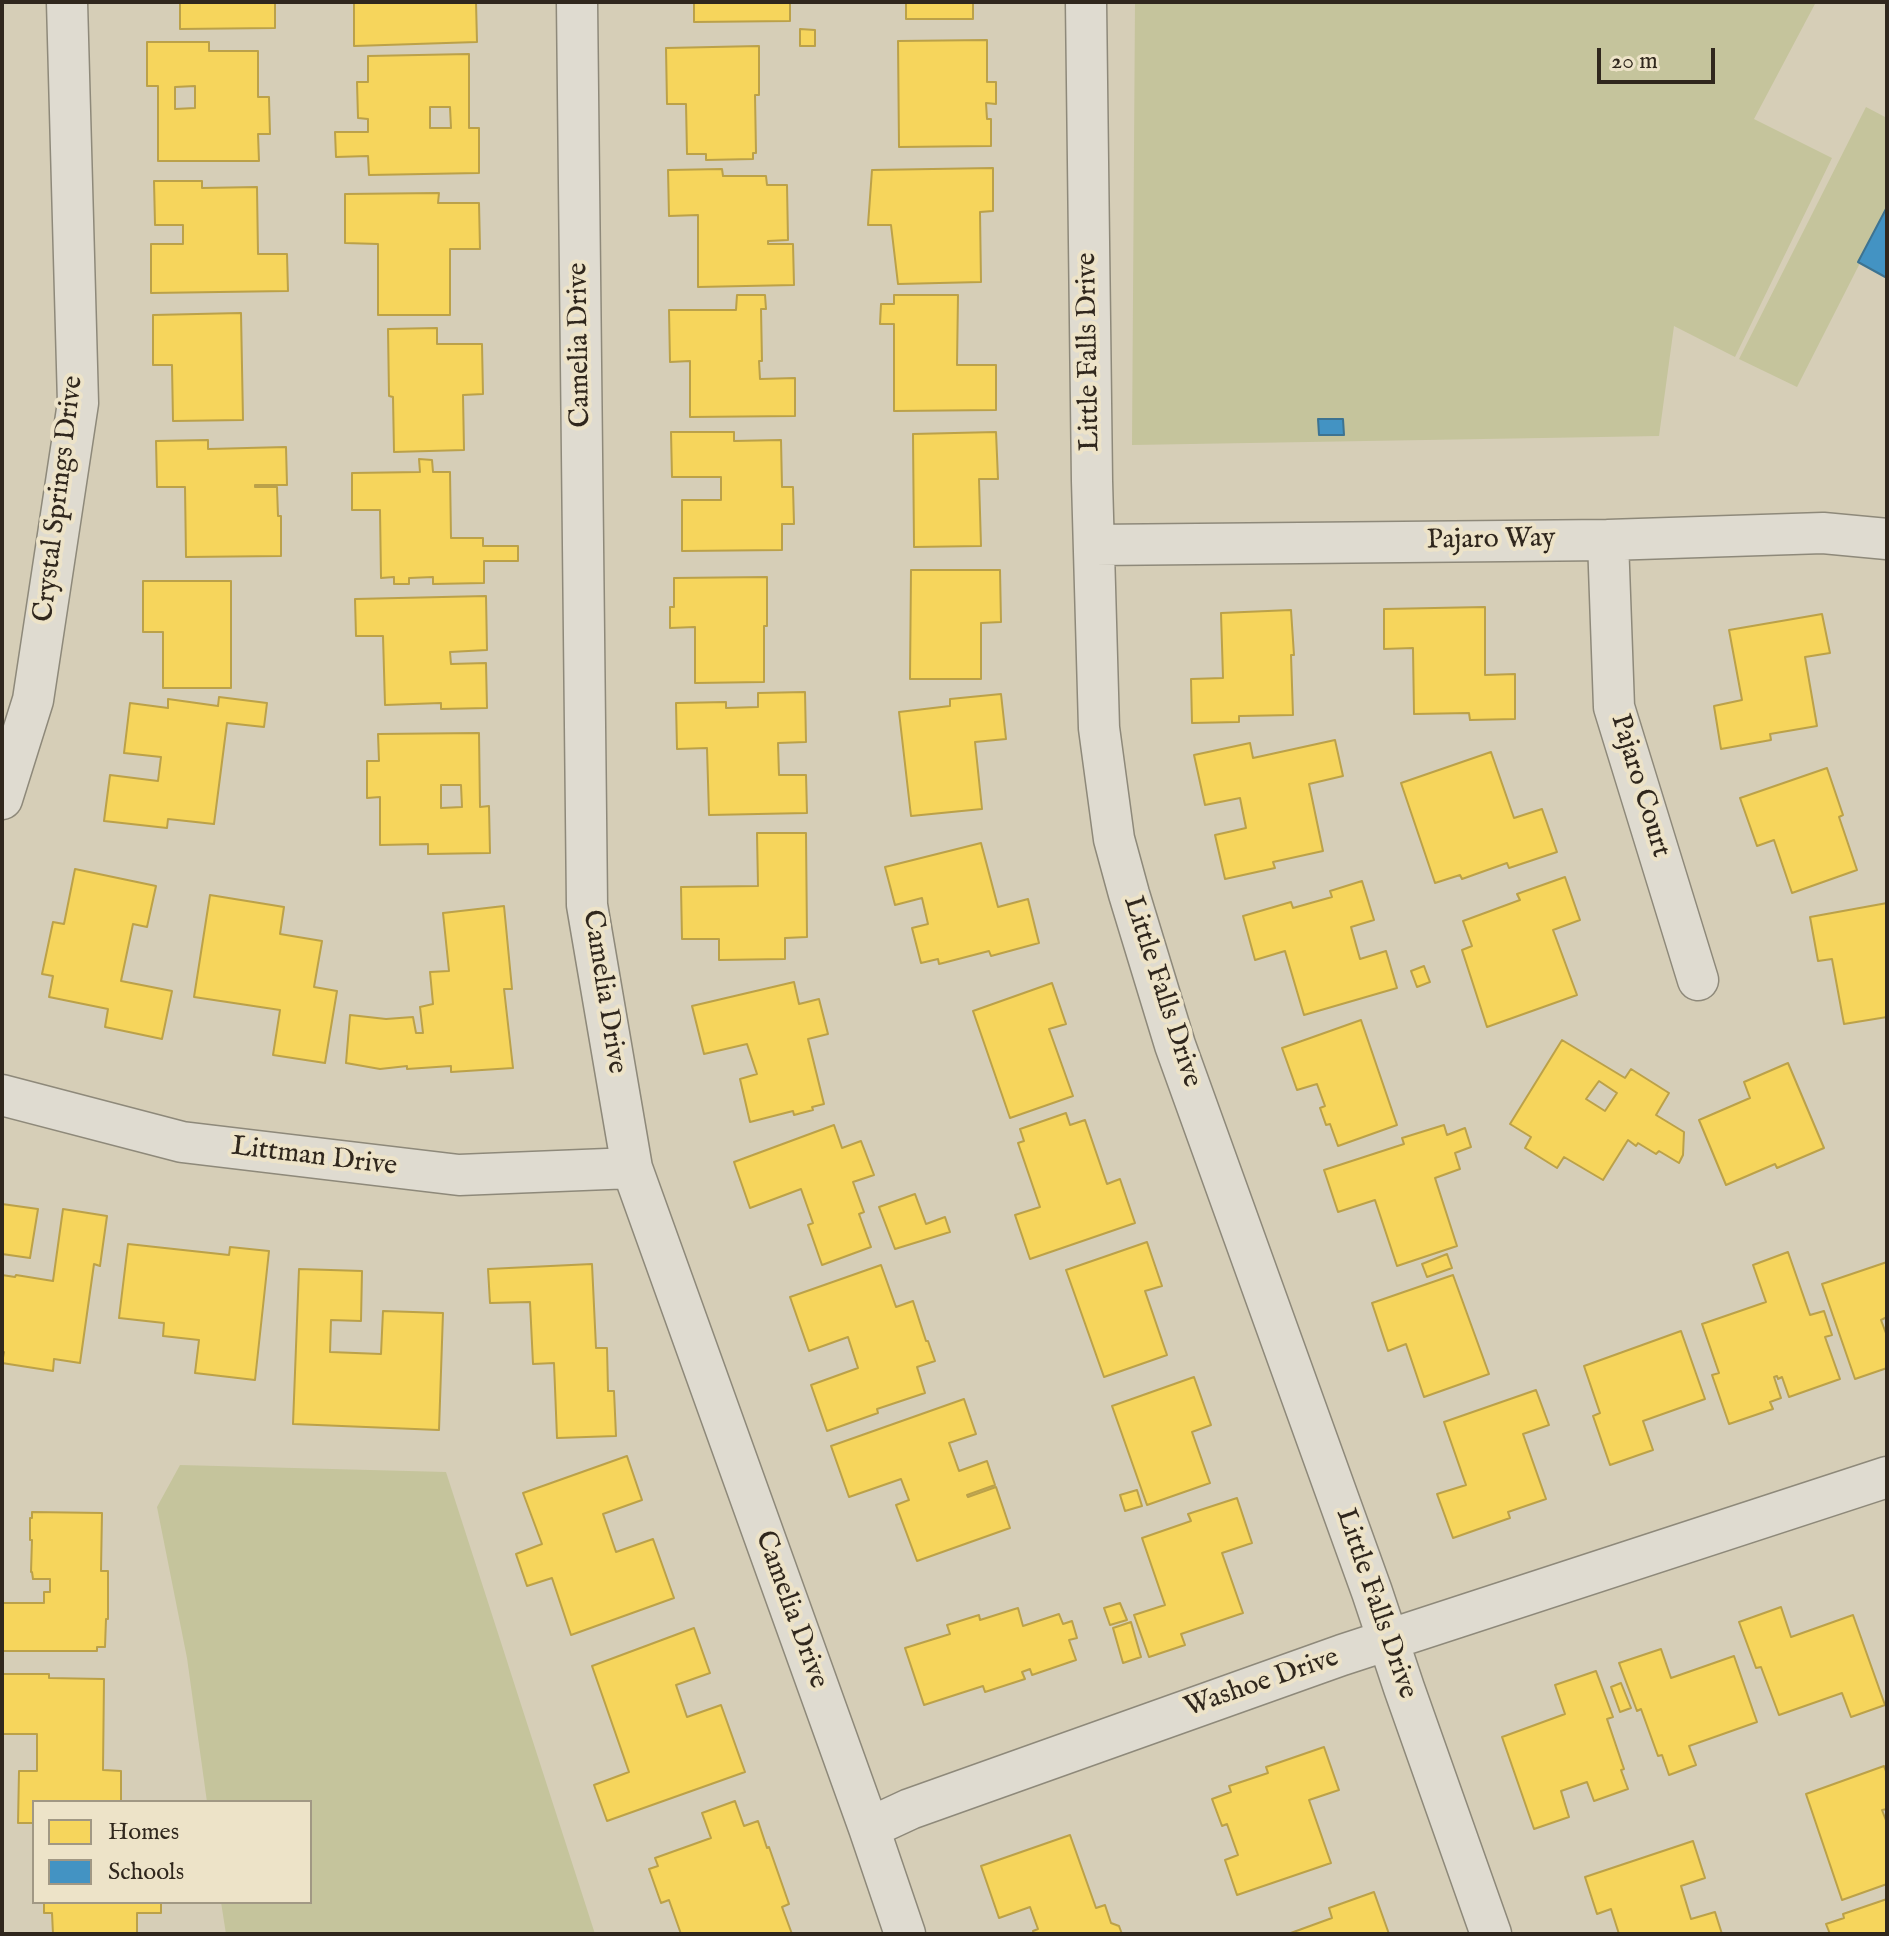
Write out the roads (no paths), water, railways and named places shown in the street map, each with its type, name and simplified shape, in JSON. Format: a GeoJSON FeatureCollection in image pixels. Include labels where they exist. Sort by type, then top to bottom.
{"type":"FeatureCollection","features":[{"type":"Feature","properties":{"kind":"street","name":"Crystal Springs Drive"},"geometry":{"type":"LineString","coordinates":[[2,799],[33,700],[78,403],[67,2]]}},
{"type":"Feature","properties":{"kind":"street","name":"Camelia Drive"},"geometry":{"type":"LineString","coordinates":[[577,2],[587,905],[632,1168],[905,1934]]}},
{"type":"Feature","properties":{"kind":"street","name":"Little Falls Drive"},"geometry":{"type":"LineString","coordinates":[[1086,2],[1092,481],[1099,728],[1114,839],[1175,1045],[1491,1934]]}},
{"type":"Feature","properties":{"kind":"street","name":"Pajaro Way"},"geometry":{"type":"LineString","coordinates":[[1095,545],[1608,540],[1823,533],[1887,539]]}},
{"type":"Feature","properties":{"kind":"street","name":"Pajaro Court"},"geometry":{"type":"LineString","coordinates":[[1608,540],[1614,707],[1698,980]]}},
{"type":"Feature","properties":{"kind":"street","name":"Littman Drive"},"geometry":{"type":"LineString","coordinates":[[2,1095],[182,1142],[459,1175],[632,1168]]}},
{"type":"Feature","properties":{"kind":"street","name":"Washoe Drive"},"geometry":{"type":"LineString","coordinates":[[869,1828],[910,1809],[1388,1641],[1886,1480]]}}]}
